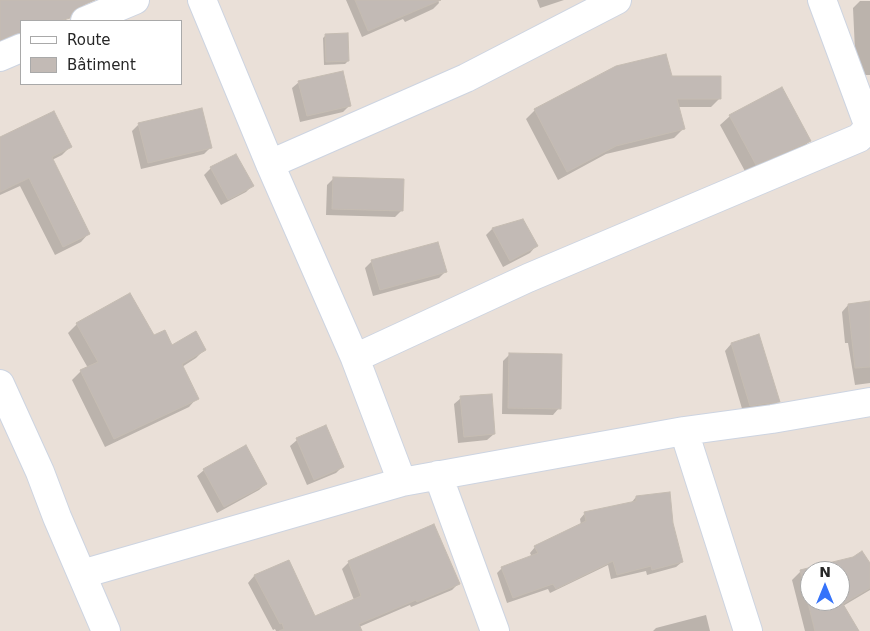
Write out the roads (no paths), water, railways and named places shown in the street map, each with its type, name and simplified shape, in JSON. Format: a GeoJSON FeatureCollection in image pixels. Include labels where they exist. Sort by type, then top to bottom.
{"type":"FeatureCollection","features":[{"type":"Feature","properties":{"kind":"street"},"geometry":{"type":"LineString","coordinates":[[87,20],[135,0]]}},
{"type":"Feature","properties":{"kind":"street"},"geometry":{"type":"LineString","coordinates":[[202,0],[270,164],[355,358],[402,482]]}},
{"type":"Feature","properties":{"kind":"street"},"geometry":{"type":"LineString","coordinates":[[270,164],[466,78],[617,0]]}},
{"type":"Feature","properties":{"kind":"street"},"geometry":{"type":"LineString","coordinates":[[355,358],[528,278],[859,138],[869,127],[822,0]]}},
{"type":"Feature","properties":{"kind":"street"},"geometry":{"type":"LineString","coordinates":[[0,57],[20,48]]}},
{"type":"Feature","properties":{"kind":"street"},"geometry":{"type":"LineString","coordinates":[[0,384],[40,472],[106,631]]}},
{"type":"Feature","properties":{"kind":"street"},"geometry":{"type":"LineString","coordinates":[[82,574],[402,482],[684,431],[772,419],[870,402]]}},
{"type":"Feature","properties":{"kind":"street"},"geometry":{"type":"LineString","coordinates":[[684,431],[748,631]]}},
{"type":"Feature","properties":{"kind":"street"},"geometry":{"type":"LineString","coordinates":[[438,475],[495,631]]}}]}
